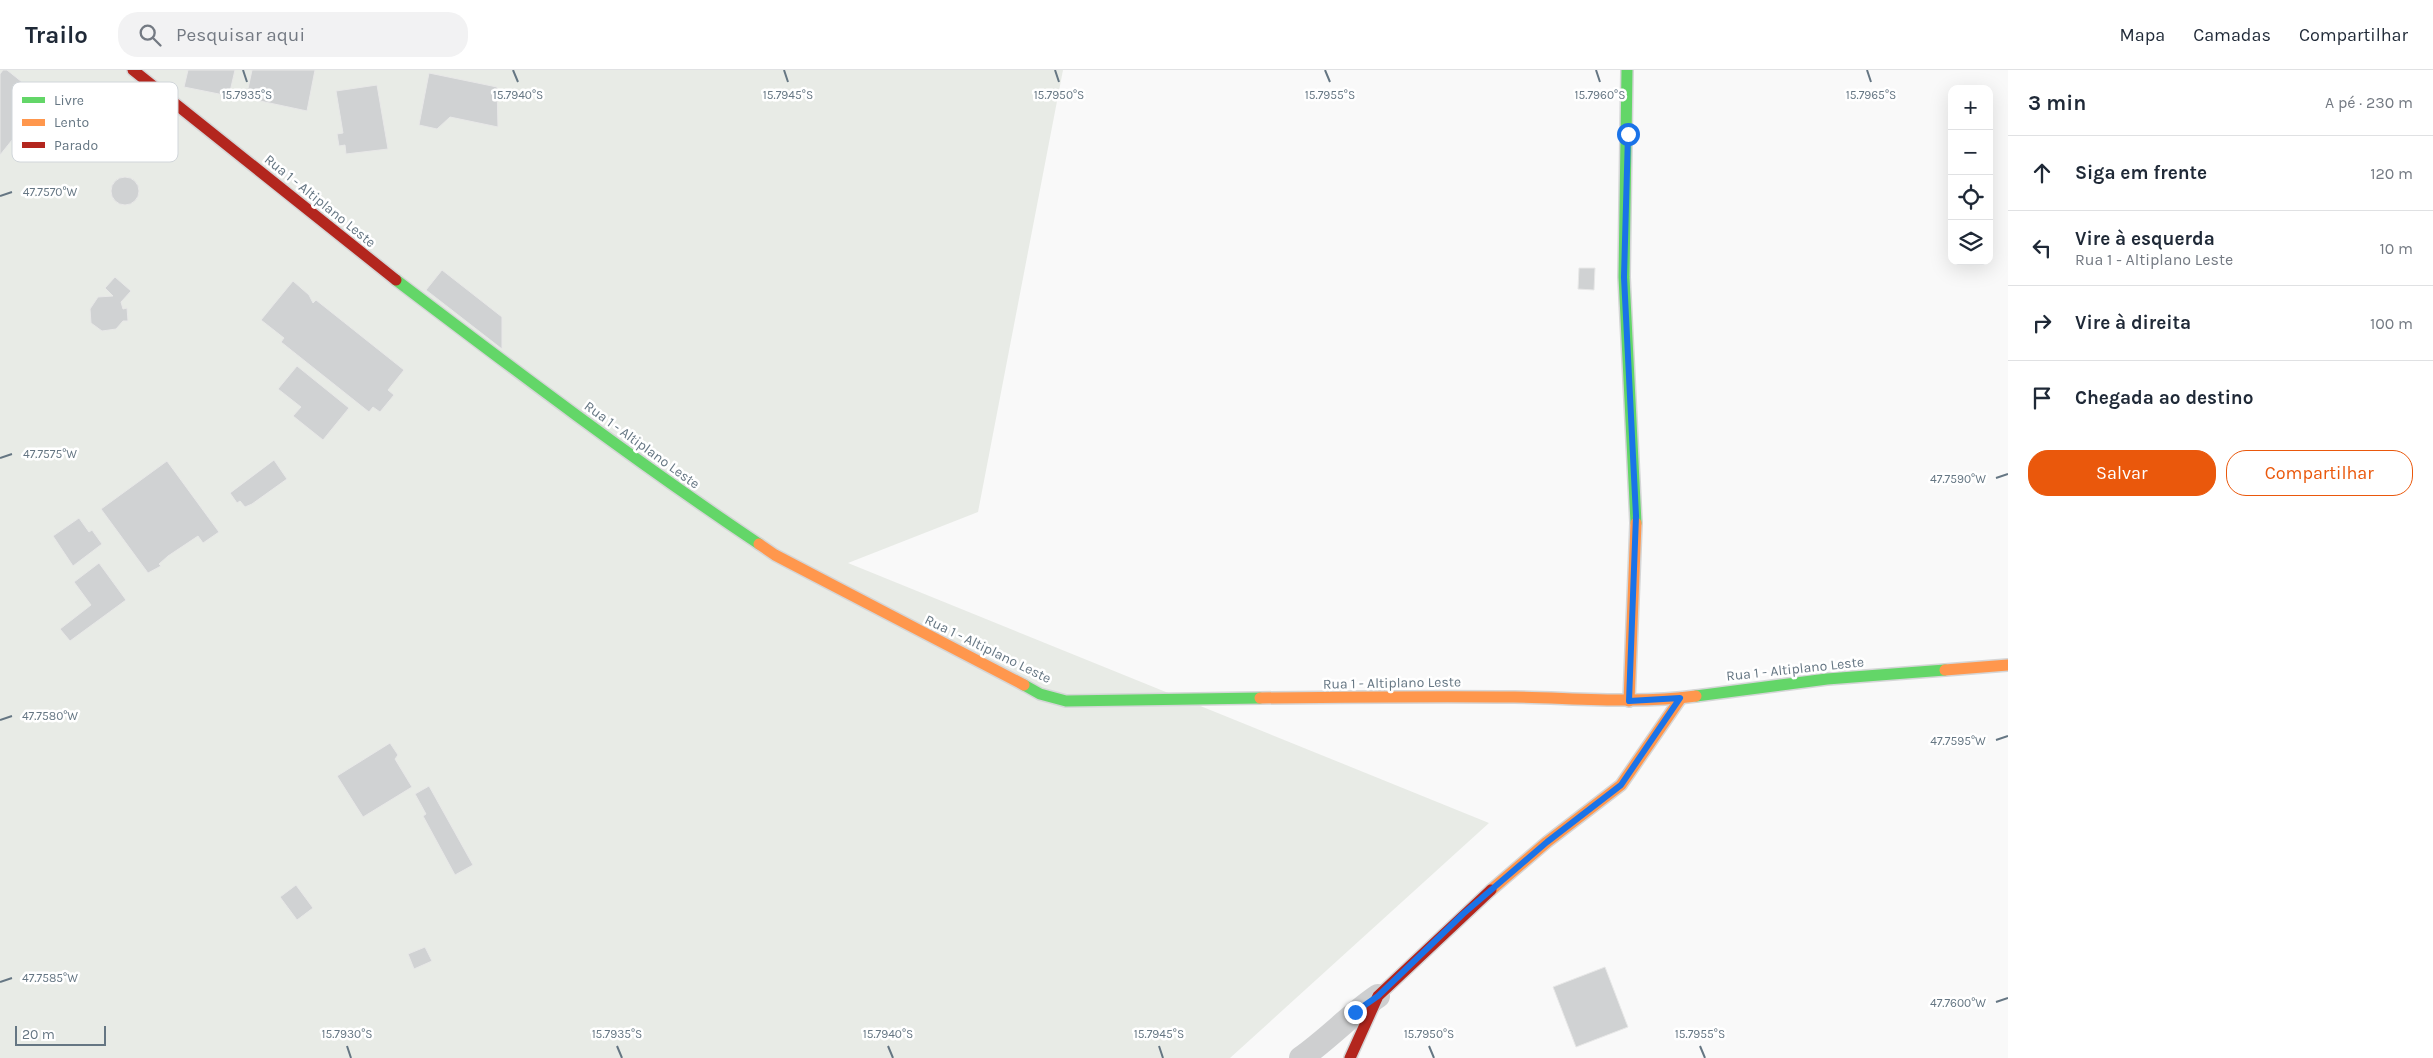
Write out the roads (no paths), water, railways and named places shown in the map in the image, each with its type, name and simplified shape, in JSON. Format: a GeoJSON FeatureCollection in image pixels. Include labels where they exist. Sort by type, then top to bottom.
{"type":"FeatureCollection","features":[{"type":"Feature","properties":{"kind":"street","name":"Rua 1 - Altiplano Leste"},"geometry":{"type":"LineString","coordinates":[[133,70],[148,82]]}},
{"type":"Feature","properties":{"kind":"street"},"geometry":{"type":"LineString","coordinates":[[1627,70],[1624,277],[1636,516],[1629,701]]}},
{"type":"Feature","properties":{"kind":"street","name":"Rua 1 - Altiplano Leste"},"geometry":{"type":"LineString","coordinates":[[178,106],[344,240],[545,393],[683,493],[775,555],[1040,694],[1066,701],[1453,696],[1592,698],[1629,701],[1680,698],[1827,679],[2008,665]]}},
{"type":"Feature","properties":{"kind":"street"},"geometry":{"type":"LineString","coordinates":[[1301,1058],[1322,1044],[1355,1012],[1378,996],[1463,914],[1547,842],[1621,785],[1680,698]]}},
{"type":"Feature","properties":{"kind":"street"},"geometry":{"type":"LineString","coordinates":[[1350,1058],[1378,996]]}}]}
